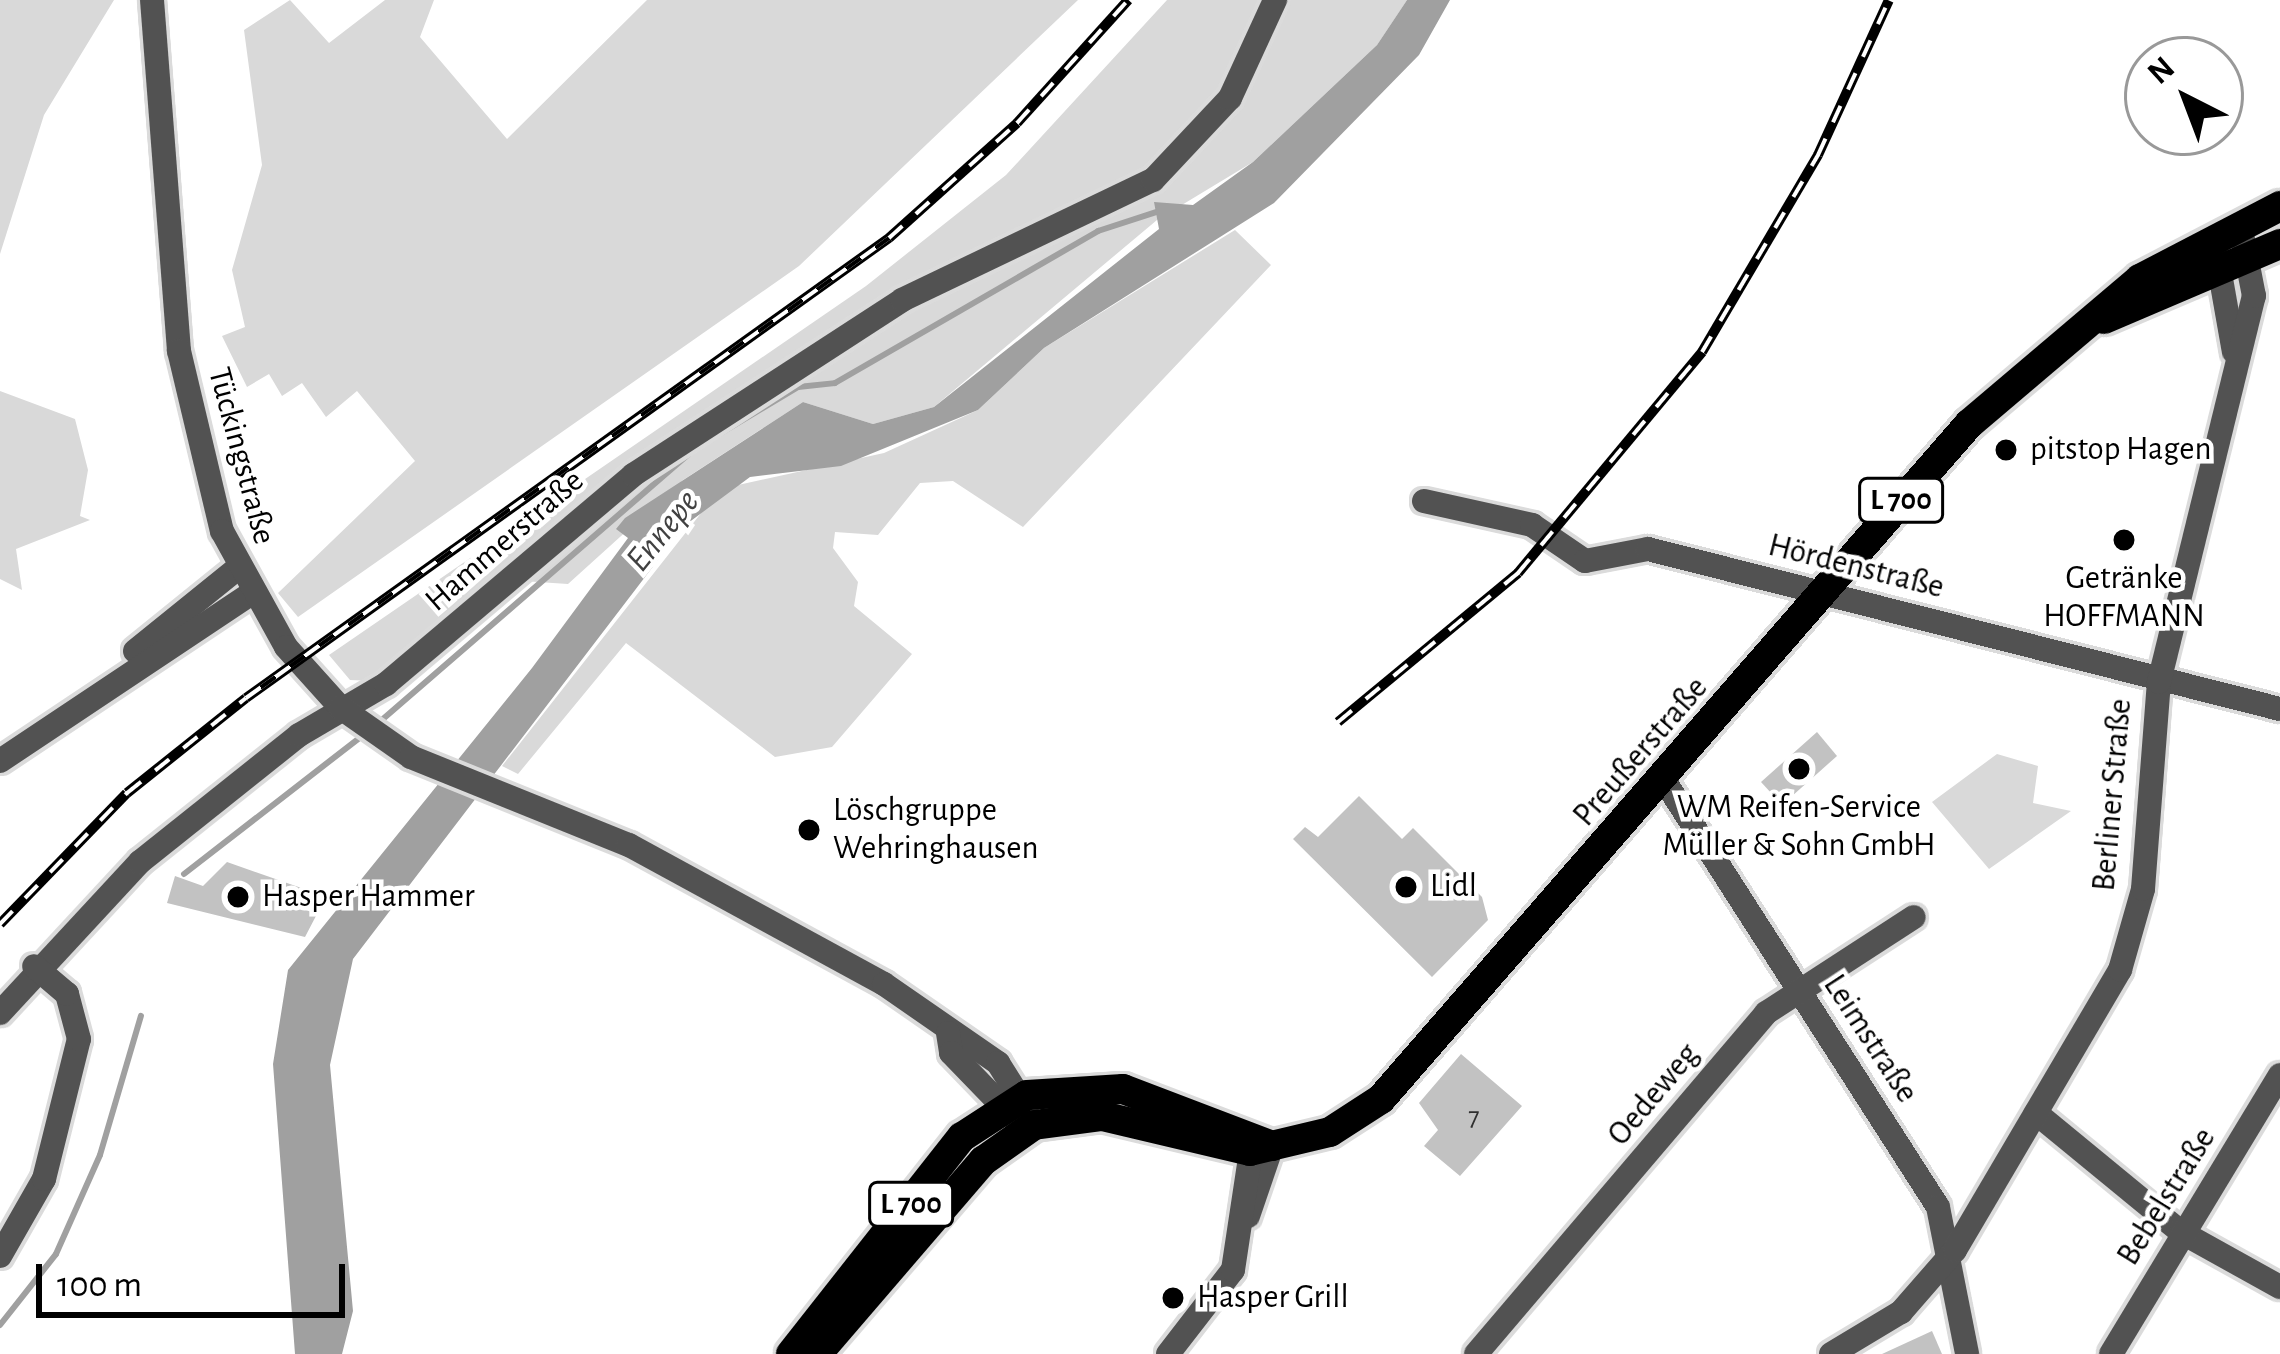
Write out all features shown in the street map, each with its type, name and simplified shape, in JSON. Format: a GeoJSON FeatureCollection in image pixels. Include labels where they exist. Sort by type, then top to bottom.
{"type":"FeatureCollection","features":[{"type":"Feature","properties":{"kind":"main road","name":"L 700"},"geometry":{"type":"LineString","coordinates":[[2228,236],[2280,206]]}},
{"type":"Feature","properties":{"kind":"main road","name":"Preußerstraße"},"geometry":{"type":"LineString","coordinates":[[1258,1144],[1330,1132],[1404,1078],[1969,424],[2098,321],[2140,279],[2228,236]]}},
{"type":"Feature","properties":{"kind":"main road","name":"L 700"},"geometry":{"type":"LineString","coordinates":[[2220,276],[2267,253]]}},
{"type":"Feature","properties":{"kind":"main road","name":"Preußerstraße"},"geometry":{"type":"LineString","coordinates":[[2098,321],[2220,276]]}},
{"type":"Feature","properties":{"kind":"main road"},"geometry":{"type":"LineString","coordinates":[[1019,1111],[1123,1089],[1258,1144]]}},
{"type":"Feature","properties":{"kind":"main road","name":"L 700"},"geometry":{"type":"LineString","coordinates":[[817,1354],[929,1225],[1019,1111]]}},
{"type":"Feature","properties":{"kind":"main road","name":"L 700"},"geometry":{"type":"LineString","coordinates":[[791,1354],[962,1137],[1019,1111]]}},
{"type":"Feature","properties":{"kind":"street","name":"Tückingstraße"},"geometry":{"type":"LineString","coordinates":[[152,0],[176,337],[238,568],[250,594],[349,714],[501,801],[629,845],[751,907],[948,1033],[970,1040],[1019,1111]]}},
{"type":"Feature","properties":{"kind":"street","name":"Hammerstraße"},"geometry":{"type":"LineString","coordinates":[[0,1013],[34,966],[140,862],[349,714],[481,609],[633,475],[902,300],[1154,180],[1230,98],[1275,0]]}},
{"type":"Feature","properties":{"kind":"street"},"geometry":{"type":"LineString","coordinates":[[2228,236],[2267,253]]}},
{"type":"Feature","properties":{"kind":"street","name":"Berliner Straße"},"geometry":{"type":"LineString","coordinates":[[2228,236],[2220,276],[2236,360]]}},
{"type":"Feature","properties":{"kind":"street","name":"Berliner Straße"},"geometry":{"type":"LineString","coordinates":[[1831,1354],[1901,1312],[1955,1250],[2036,1113],[2136,924],[2159,682],[2236,360],[2267,253]]}},
{"type":"Feature","properties":{"kind":"street","name":"Hördenstraße"},"geometry":{"type":"LineString","coordinates":[[1424,501],[1532,525],[1585,561],[1648,550],[1821,599],[1873,602],[2159,682],[2280,709]]}},
{"type":"Feature","properties":{"kind":"street"},"geometry":{"type":"LineString","coordinates":[[95,690],[186,602],[238,568]]}},
{"type":"Feature","properties":{"kind":"street"},"geometry":{"type":"LineString","coordinates":[[0,761],[95,690],[250,594]]}},
{"type":"Feature","properties":{"kind":"street","name":"Leimstraße"},"geometry":{"type":"LineString","coordinates":[[1664,780],[1799,989],[1955,1250],[1967,1354]]}},
{"type":"Feature","properties":{"kind":"street","name":"Oedeweg"},"geometry":{"type":"LineString","coordinates":[[1476,1354],[1766,1013],[1914,917]]}},
{"type":"Feature","properties":{"kind":"street"},"geometry":{"type":"LineString","coordinates":[[0,1256],[44,1179],[79,1039],[67,994],[34,966]]}},
{"type":"Feature","properties":{"kind":"street","name":"Bebelstraße"},"geometry":{"type":"LineString","coordinates":[[2111,1354],[2280,1075]]}},
{"type":"Feature","properties":{"kind":"street"},"geometry":{"type":"LineString","coordinates":[[2036,1113],[2181,1232],[2280,1287]]}},
{"type":"Feature","properties":{"kind":"street"},"geometry":{"type":"LineString","coordinates":[[1168,1354],[1233,1270],[1248,1216],[1258,1144]]}},
{"type":"Feature","properties":{"kind":"shaded area"},"geometry":{"type":"Polygon","coordinates":[[[0,0],[114,0],[44,115],[0,254],[0,0]]]}},
{"type":"Feature","properties":{"kind":"shaded area"},"geometry":{"type":"Polygon","coordinates":[[[290,0],[329,43],[385,0],[434,0],[420,37],[507,139],[647,0],[1078,0],[799,266],[298,617],[278,593],[415,461],[357,391],[326,417],[302,383],[282,396],[269,374],[247,387],[222,336],[245,327],[232,270],[262,165],[244,30],[290,0]]]}},
{"type":"Feature","properties":{"kind":"shaded area"},"geometry":{"type":"Polygon","coordinates":[[[1167,0],[1407,0],[1377,45],[1253,162],[1157,220],[934,407],[873,424],[803,402],[683,480],[568,584],[507,580],[374,681],[350,680],[329,655],[866,286],[1006,175],[1167,0]]]}},
{"type":"Feature","properties":{"kind":"shaded area"},"geometry":{"type":"Polygon","coordinates":[[[1235,230],[1271,265],[1023,527],[953,481],[920,483],[878,535],[835,532],[833,548],[858,582],[854,606],[912,654],[832,747],[775,757],[626,643],[518,774],[502,766],[720,489],[884,453],[978,410],[1044,348],[1235,230]]]}},
{"type":"Feature","properties":{"kind":"shaded area"},"geometry":{"type":"Polygon","coordinates":[[[0,391],[75,419],[88,470],[80,516],[90,520],[16,549],[22,590],[0,579],[0,391]]]}},
{"type":"Feature","properties":{"kind":"shaded area"},"geometry":{"type":"Polygon","coordinates":[[[1997,754],[2038,766],[2033,803],[2071,811],[1989,869],[1932,802],[1997,754]]]}},
{"type":"Feature","properties":{"kind":"water","name":"Ennepe"},"geometry":{"type":"Polygon","coordinates":[[[1407,0],[1450,0],[1419,55],[1274,203],[1044,348],[978,410],[841,466],[750,477],[684,526],[353,959],[330,1065],[353,1311],[342,1354],[295,1354],[273,1064],[288,970],[532,668],[628,538],[616,529],[625,518],[803,402],[873,424],[934,407],[1159,229],[1154,202],[1193,205],[1253,162],[1377,45],[1407,0]]]}},
{"type":"Feature","properties":{"kind":"building","name":"WM Reifen-Service Müller & Sohn GmbH"},"geometry":{"type":"Polygon","coordinates":[[[1817,732],[1837,756],[1782,805],[1761,782],[1817,732]]]}},
{"type":"Feature","properties":{"kind":"building","name":"Lidl"},"geometry":{"type":"Polygon","coordinates":[[[1359,796],[1402,839],[1413,828],[1482,897],[1488,920],[1432,977],[1293,839],[1305,827],[1318,837],[1359,796]]]}},
{"type":"Feature","properties":{"kind":"building","name":"Hasper Hammer"},"geometry":{"type":"Polygon","coordinates":[[[227,862],[310,891],[303,909],[317,914],[305,937],[167,903],[175,876],[203,886],[227,862]]]}},
{"type":"Feature","properties":{"kind":"building"},"geometry":{"type":"Polygon","coordinates":[[[1461,1054],[1522,1106],[1460,1176],[1424,1146],[1438,1130],[1419,1103],[1461,1054]]]}},
{"type":"Feature","properties":{"kind":"building"},"geometry":{"type":"Polygon","coordinates":[[[1932,1331],[1942,1354],[1882,1354],[1932,1331]]]}},
{"type":"Feature","properties":{"kind":"waterway","name":"Ennepe"},"geometry":{"type":"LineString","coordinates":[[376,725],[696,448],[798,387],[835,383],[1098,231],[1156,212]]}},
{"type":"Feature","properties":{"kind":"waterway"},"geometry":{"type":"LineString","coordinates":[[184,874],[366,733]]}},
{"type":"Feature","properties":{"kind":"waterway"},"geometry":{"type":"LineString","coordinates":[[0,1325],[56,1254],[100,1155],[141,1016]]}},
{"type":"Feature","properties":{"kind":"railway"},"geometry":{"type":"LineString","coordinates":[[0,924],[127,793],[246,698],[889,238],[1017,123],[1128,0]]}},
{"type":"Feature","properties":{"kind":"railway"},"geometry":{"type":"LineString","coordinates":[[1338,722],[1518,573],[1702,352],[1818,155],[1889,0]]}},
{"type":"Feature","properties":{"kind":"place","name":"pitstop Hagen"},"geometry":{"type":"Point","coordinates":[2006,450]}},
{"type":"Feature","properties":{"kind":"place","name":"Getränke HOFFMANN"},"geometry":{"type":"Point","coordinates":[2124,540]}},
{"type":"Feature","properties":{"kind":"place","name":"WM Reifen-Service Müller & Sohn GmbH"},"geometry":{"type":"Point","coordinates":[1799,769]}},
{"type":"Feature","properties":{"kind":"place","name":"Löschgruppe Wehringhausen"},"geometry":{"type":"Point","coordinates":[809,830]}},
{"type":"Feature","properties":{"kind":"place","name":"Lidl"},"geometry":{"type":"Point","coordinates":[1406,887]}},
{"type":"Feature","properties":{"kind":"place","name":"Hasper Hammer"},"geometry":{"type":"Point","coordinates":[238,897]}},
{"type":"Feature","properties":{"kind":"place","name":"Hasper Grill"},"geometry":{"type":"Point","coordinates":[1173,1298]}}]}
